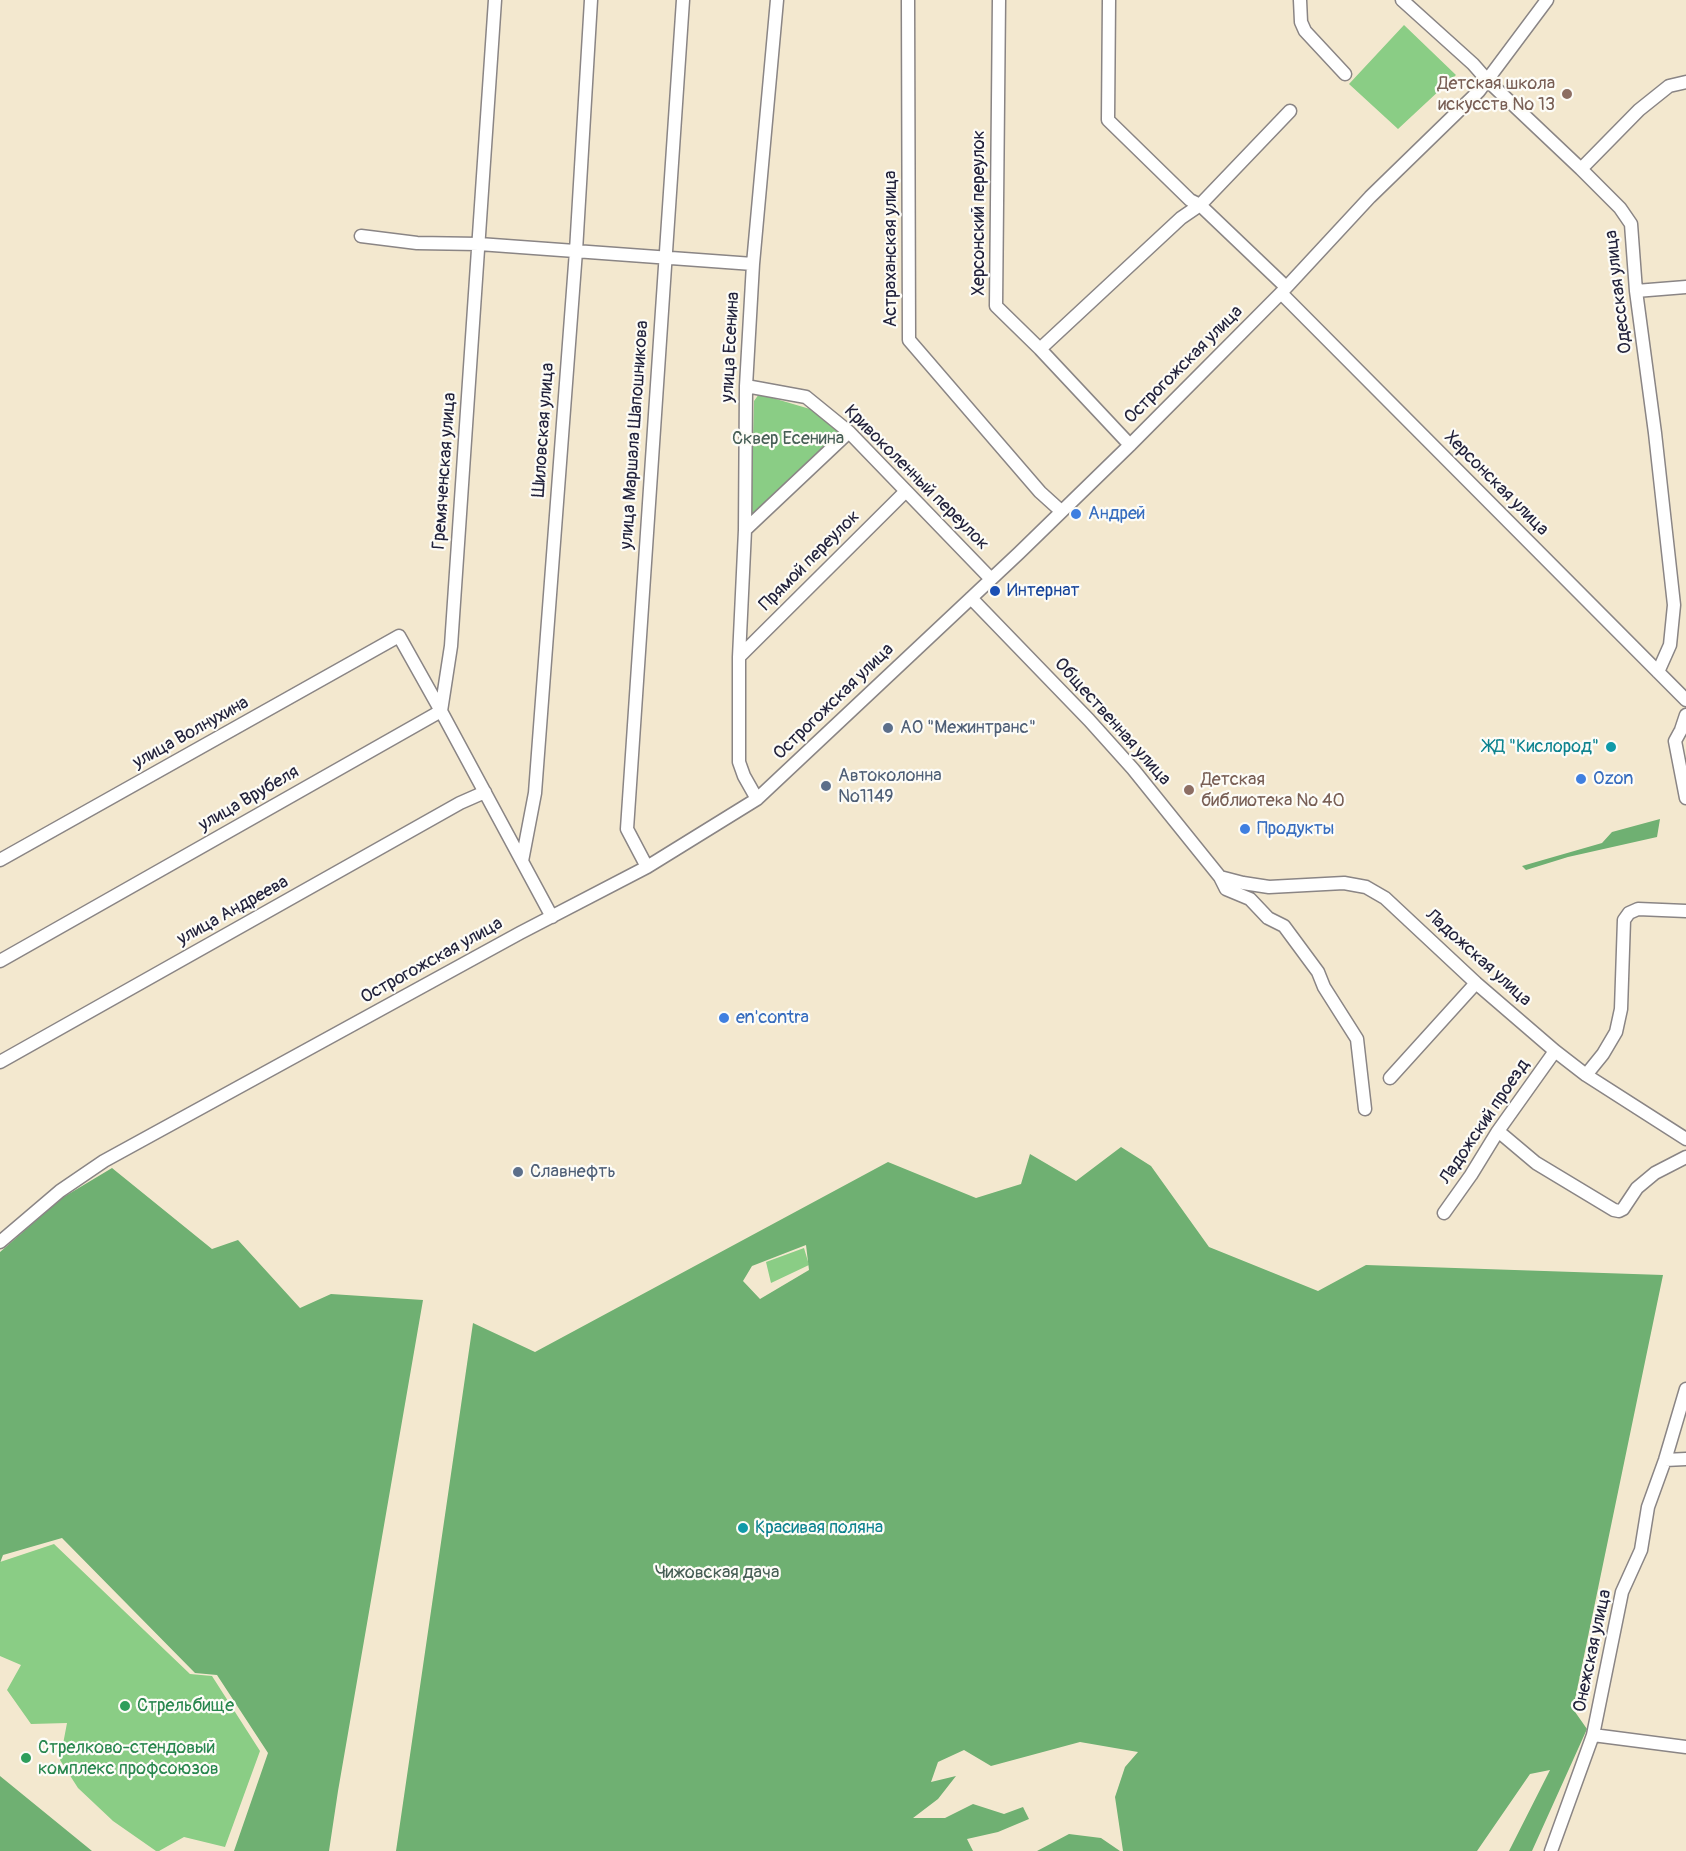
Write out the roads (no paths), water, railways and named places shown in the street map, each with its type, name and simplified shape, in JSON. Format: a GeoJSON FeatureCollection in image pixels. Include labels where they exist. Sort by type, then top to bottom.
{"type":"FeatureCollection","features":[{"type":"Feature","properties":{"kind":"street","name":"Гремяченская улица"},"geometry":{"type":"LineString","coordinates":[[441,711],[451,646],[495,0]]}},
{"type":"Feature","properties":{"kind":"street","name":"Шиловская улица"},"geometry":{"type":"LineString","coordinates":[[522,861],[535,792],[576,251],[591,0]]}},
{"type":"Feature","properties":{"kind":"street","name":"улица Маршала Шапошникова"},"geometry":{"type":"LineString","coordinates":[[647,867],[627,829],[683,0]]}},
{"type":"Feature","properties":{"kind":"street","name":"улица Есенина"},"geometry":{"type":"LineString","coordinates":[[757,800],[739,762],[739,657],[745,530],[746,386],[753,264],[777,0]]}},
{"type":"Feature","properties":{"kind":"street","name":"Астраханская улица"},"geometry":{"type":"LineString","coordinates":[[908,0],[909,340],[1040,492],[1061,511]]}},
{"type":"Feature","properties":{"kind":"street","name":"Херсонский переулок"},"geometry":{"type":"LineString","coordinates":[[999,0],[996,306],[1040,349],[1130,445]]}},
{"type":"Feature","properties":{"kind":"street","name":"Херсонская улица"},"geometry":{"type":"LineString","coordinates":[[1109,0],[1108,120],[1190,200],[1200,205],[1284,290],[1658,672],[1686,706]]}},
{"type":"Feature","properties":{"kind":"street"},"geometry":{"type":"LineString","coordinates":[[1300,0],[1301,22],[1305,31],[1345,74]]}},
{"type":"Feature","properties":{"kind":"street","name":"Одесская улица"},"geometry":{"type":"LineString","coordinates":[[1402,0],[1474,66],[1620,208],[1631,224],[1636,291],[1655,433],[1674,605],[1670,645],[1658,672]]}},
{"type":"Feature","properties":{"kind":"street","name":"Острогожская улица"},"geometry":{"type":"LineString","coordinates":[[0,1242],[60,1191],[104,1161],[647,867],[757,800],[1130,445],[1284,290],[1370,197],[1488,81],[1547,0]]}},
{"type":"Feature","properties":{"kind":"street"},"geometry":{"type":"LineString","coordinates":[[1581,170],[1639,110],[1669,86],[1686,82]]}},
{"type":"Feature","properties":{"kind":"street"},"geometry":{"type":"LineString","coordinates":[[1040,349],[1172,225],[1200,205],[1290,111]]}},
{"type":"Feature","properties":{"kind":"street"},"geometry":{"type":"LineString","coordinates":[[361,236],[417,243],[479,244],[753,264]]}},
{"type":"Feature","properties":{"kind":"street"},"geometry":{"type":"LineString","coordinates":[[1636,291],[1686,287]]}},
{"type":"Feature","properties":{"kind":"street","name":"Кривоколенный переулок"},"geometry":{"type":"LineString","coordinates":[[746,386],[806,397],[849,432],[991,579]]}},
{"type":"Feature","properties":{"kind":"street"},"geometry":{"type":"LineString","coordinates":[[745,530],[849,432]]}},
{"type":"Feature","properties":{"kind":"street","name":"Прямой переулок"},"geometry":{"type":"LineString","coordinates":[[739,657],[906,490]]}},
{"type":"Feature","properties":{"kind":"street","name":"Общественная улица"},"geometry":{"type":"LineString","coordinates":[[971,598],[1118,753],[1220,877],[1226,889],[1250,899],[1268,918],[1284,926],[1318,972],[1324,987],[1357,1039],[1365,1109]]}},
{"type":"Feature","properties":{"kind":"street","name":"улица Волнухина"},"geometry":{"type":"LineString","coordinates":[[0,860],[399,636],[441,711]]}},
{"type":"Feature","properties":{"kind":"street"},"geometry":{"type":"LineString","coordinates":[[1686,706],[1681,730],[1675,741],[1686,798]]}},
{"type":"Feature","properties":{"kind":"street"},"geometry":{"type":"LineString","coordinates":[[441,711],[552,917]]}},
{"type":"Feature","properties":{"kind":"street","name":"улица Врубеля"},"geometry":{"type":"LineString","coordinates":[[0,961],[441,711]]}},
{"type":"Feature","properties":{"kind":"street","name":"улица Андреева"},"geometry":{"type":"LineString","coordinates":[[0,1062],[460,803],[485,792]]}},
{"type":"Feature","properties":{"kind":"street","name":"Ладожская улица"},"geometry":{"type":"LineString","coordinates":[[1220,877],[1269,887],[1344,883],[1366,887],[1385,898],[1476,983],[1555,1051],[1586,1075],[1686,1139]]}},
{"type":"Feature","properties":{"kind":"street"},"geometry":{"type":"LineString","coordinates":[[1586,1075],[1603,1054],[1616,1032],[1621,1009],[1624,920],[1629,913],[1638,909],[1686,911]]}},
{"type":"Feature","properties":{"kind":"street"},"geometry":{"type":"LineString","coordinates":[[1390,1078],[1476,983]]}},
{"type":"Feature","properties":{"kind":"street","name":"Ладожский проезд"},"geometry":{"type":"LineString","coordinates":[[1444,1213],[1498,1131],[1555,1051]]}},
{"type":"Feature","properties":{"kind":"street"},"geometry":{"type":"LineString","coordinates":[[1498,1131],[1546,1169],[1619,1211],[1623,1209],[1636,1188],[1655,1173],[1686,1156]]}},
{"type":"Feature","properties":{"kind":"street","name":"Онежская улица"},"geometry":{"type":"LineString","coordinates":[[1551,1851],[1593,1735],[1622,1592],[1641,1550],[1648,1507],[1686,1389]]}},
{"type":"Feature","properties":{"kind":"street"},"geometry":{"type":"LineString","coordinates":[[1665,1460],[1686,1459]]}},
{"type":"Feature","properties":{"kind":"street"},"geometry":{"type":"LineString","coordinates":[[1593,1735],[1686,1747]]}},
{"type":"Feature","properties":{"kind":"place","name":"Детская школа искусств № 13"},"geometry":{"type":"Point","coordinates":[1567,94]}},
{"type":"Feature","properties":{"kind":"place","name":"Андрей"},"geometry":{"type":"Point","coordinates":[1076,514]}},
{"type":"Feature","properties":{"kind":"place","name":"Интернат"},"geometry":{"type":"Point","coordinates":[995,591]}},
{"type":"Feature","properties":{"kind":"place","name":"АО \"Межинтранс\""},"geometry":{"type":"Point","coordinates":[888,728]}},
{"type":"Feature","properties":{"kind":"place","name":"ЖД \"Кислород\""},"geometry":{"type":"Point","coordinates":[1611,747]}},
{"type":"Feature","properties":{"kind":"place","name":"Ozon"},"geometry":{"type":"Point","coordinates":[1581,779]}},
{"type":"Feature","properties":{"kind":"place","name":"Автоколонна №1149"},"geometry":{"type":"Point","coordinates":[826,786]}},
{"type":"Feature","properties":{"kind":"place","name":"Детская библиотека № 40"},"geometry":{"type":"Point","coordinates":[1189,790]}},
{"type":"Feature","properties":{"kind":"place","name":"Продукты"},"geometry":{"type":"Point","coordinates":[1245,829]}},
{"type":"Feature","properties":{"kind":"place","name":"en'contra"},"geometry":{"type":"Point","coordinates":[724,1018]}},
{"type":"Feature","properties":{"kind":"place","name":"Cлавнефть"},"geometry":{"type":"Point","coordinates":[518,1172]}},
{"type":"Feature","properties":{"kind":"place","name":"Красивая поляна"},"geometry":{"type":"Point","coordinates":[743,1528]}},
{"type":"Feature","properties":{"kind":"place","name":"Стрельбище"},"geometry":{"type":"Point","coordinates":[125,1706]}},
{"type":"Feature","properties":{"kind":"place","name":"Стрелково-стендовый комплекс профсоюзов"},"geometry":{"type":"Point","coordinates":[26,1758]}},
{"type":"Feature","properties":{"kind":"park label","name":"Сквер Есенина"},"geometry":{"type":"Point","coordinates":[788,439]}},
{"type":"Feature","properties":{"kind":"park label","name":"Чижовская дача"},"geometry":{"type":"Point","coordinates":[717,1573]}}]}
